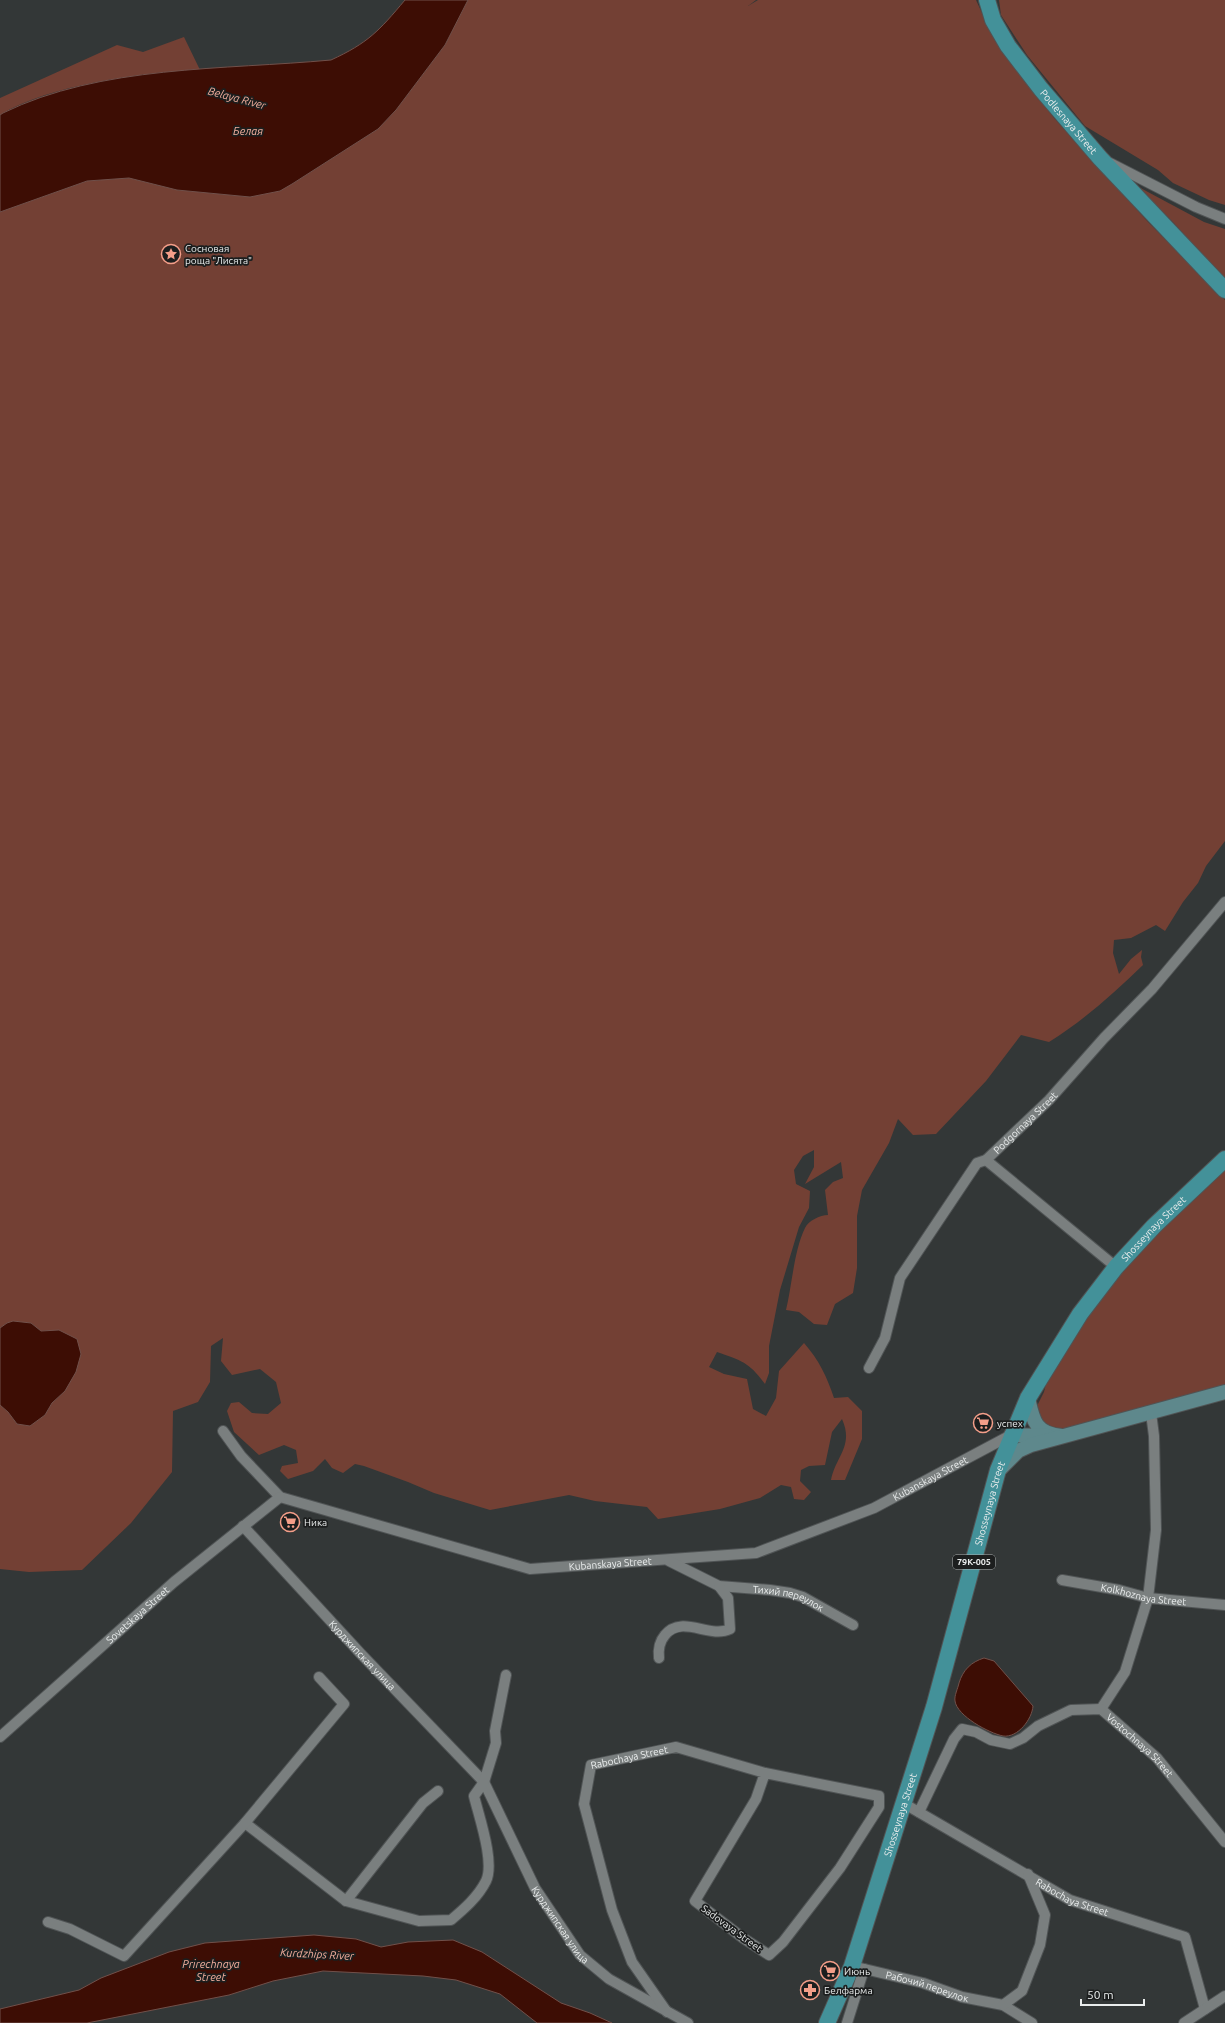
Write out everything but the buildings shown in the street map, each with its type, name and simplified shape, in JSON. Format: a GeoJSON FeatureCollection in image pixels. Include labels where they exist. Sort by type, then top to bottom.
{"type":"FeatureCollection","features":[{"type":"Feature","properties":{"kind":"main road","name":"Podlesnaya Street"},"geometry":{"type":"LineString","coordinates":[[987,0],[993,20],[1008,46],[1046,95],[1100,158],[1225,290]]}},
{"type":"Feature","properties":{"kind":"main road","name":"Shosseynaya Street"},"geometry":{"type":"LineString","coordinates":[[827,2023],[858,1968],[902,1803],[934,1707],[998,1470],[1011,1435],[1028,1398],[1080,1314],[1116,1267],[1154,1226],[1225,1159]]}},
{"type":"Feature","properties":{"kind":"main road"},"geometry":{"type":"LineString","coordinates":[[998,1470],[1021,1449],[1062,1436],[1225,1392]]}},
{"type":"Feature","properties":{"kind":"main road"},"geometry":{"type":"LineString","coordinates":[[1028,1398],[1031,1415],[1038,1426],[1049,1434],[1062,1436]]}},
{"type":"Feature","properties":{"kind":"main road"},"geometry":{"type":"LineString","coordinates":[[1011,1435],[1062,1436]]}},
{"type":"Feature","properties":{"kind":"street"},"geometry":{"type":"LineString","coordinates":[[1100,158],[1196,207],[1225,219]]}},
{"type":"Feature","properties":{"kind":"street","name":"Podgornaya Street"},"geometry":{"type":"LineString","coordinates":[[869,1368],[885,1338],[900,1278],[977,1162],[986,1160],[1049,1100],[1104,1038],[1152,989],[1225,902]]}},
{"type":"Feature","properties":{"kind":"street"},"geometry":{"type":"LineString","coordinates":[[986,1160],[1116,1267]]}},
{"type":"Feature","properties":{"kind":"street"},"geometry":{"type":"LineString","coordinates":[[1101,1709],[1125,1672],[1148,1598],[1156,1530],[1154,1436],[1151,1413]]}},
{"type":"Feature","properties":{"kind":"street"},"geometry":{"type":"LineString","coordinates":[[223,1431],[241,1456],[280,1497]]}},
{"type":"Feature","properties":{"kind":"street","name":"Kubanskaya Street"},"geometry":{"type":"LineString","coordinates":[[280,1497],[530,1569],[669,1561],[756,1553],[874,1508],[1011,1435]]}},
{"type":"Feature","properties":{"kind":"street","name":"Sovetskaya Street"},"geometry":{"type":"LineString","coordinates":[[0,1737],[168,1587],[280,1497]]}},
{"type":"Feature","properties":{"kind":"street","name":"Курджипская улица"},"geometry":{"type":"LineString","coordinates":[[243,1526],[360,1654],[484,1782],[535,1888],[580,1955],[609,1979],[688,2023]]}},
{"type":"Feature","properties":{"kind":"street","name":"Тихий переулок"},"geometry":{"type":"LineString","coordinates":[[669,1561],[719,1586],[790,1593],[803,1597],[853,1625]]}},
{"type":"Feature","properties":{"kind":"street","name":"Kolkhoznaya Street"},"geometry":{"type":"LineString","coordinates":[[1062,1580],[1119,1590],[1148,1598],[1225,1605]]}},
{"type":"Feature","properties":{"kind":"street"},"geometry":{"type":"LineString","coordinates":[[658,1658],[658,1647],[663,1636],[670,1629],[677,1626],[715,1632],[730,1630],[728,1598],[719,1586]]}},
{"type":"Feature","properties":{"kind":"street"},"geometry":{"type":"LineString","coordinates":[[245,1823],[346,1902],[419,1921],[451,1920],[472,1901],[487,1880],[489,1860],[474,1796],[484,1782],[496,1743],[495,1730],[506,1675]]}},
{"type":"Feature","properties":{"kind":"street"},"geometry":{"type":"LineString","coordinates":[[48,1922],[70,1929],[124,1956],[245,1823],[344,1704],[318,1677]]}},
{"type":"Feature","properties":{"kind":"street","name":"Vostochnaya Street"},"geometry":{"type":"LineString","coordinates":[[919,1812],[954,1739],[962,1729],[976,1732],[991,1740],[1010,1744],[1023,1738],[1038,1726],[1071,1710],[1101,1709],[1157,1758],[1225,1842]]}},
{"type":"Feature","properties":{"kind":"street","name":"Rabochaya Street"},"geometry":{"type":"LineString","coordinates":[[667,2012],[632,1962],[612,1910],[584,1804],[591,1765],[676,1747],[765,1773],[880,1796]]}},
{"type":"Feature","properties":{"kind":"street","name":"Sadovaya Street"},"geometry":{"type":"LineString","coordinates":[[765,1773],[756,1799],[695,1901],[743,1938],[769,1955],[783,1942],[840,1868],[879,1807],[880,1796]]}},
{"type":"Feature","properties":{"kind":"street"},"geometry":{"type":"LineString","coordinates":[[346,1902],[423,1803],[438,1791]]}},
{"type":"Feature","properties":{"kind":"street","name":"Rabochaya Street"},"geometry":{"type":"LineString","coordinates":[[902,1803],[1028,1874],[1070,1900],[1185,1937],[1205,2010]]}},
{"type":"Feature","properties":{"kind":"street"},"geometry":{"type":"LineString","coordinates":[[1003,2005],[1022,1991],[1040,1945],[1045,1915],[1028,1874]]}},
{"type":"Feature","properties":{"kind":"street"},"geometry":{"type":"LineString","coordinates":[[847,2023],[858,1968]]}},
{"type":"Feature","properties":{"kind":"street","name":"Рабочий переулок"},"geometry":{"type":"LineString","coordinates":[[858,1968],[923,1983],[962,1997],[1003,2005],[1032,2023]]}},
{"type":"Feature","properties":{"kind":"street"},"geometry":{"type":"LineString","coordinates":[[1184,2023],[1225,1996]]}},
{"type":"Feature","properties":{"kind":"shaded area"},"geometry":{"type":"Polygon","coordinates":[[[468,0],[756,0],[748,6],[758,0],[976,0],[994,39],[1054,118],[1148,222],[1225,300],[1225,841],[1206,866],[1198,883],[1183,902],[1165,931],[1156,925],[1131,938],[1114,940],[1113,953],[1119,974],[1131,959],[1142,950],[1141,957],[1143,965],[1098,1006],[1062,1034],[1049,1042],[1021,1035],[986,1081],[936,1134],[913,1135],[898,1119],[889,1143],[862,1190],[857,1216],[857,1268],[853,1293],[835,1304],[827,1325],[814,1324],[799,1312],[786,1310],[801,1237],[805,1228],[811,1221],[818,1217],[828,1215],[825,1190],[833,1182],[843,1178],[841,1162],[805,1184],[814,1167],[814,1150],[803,1156],[794,1170],[796,1184],[810,1191],[809,1208],[799,1227],[780,1290],[769,1346],[769,1373],[765,1384],[754,1371],[744,1363],[717,1352],[709,1367],[724,1374],[747,1379],[753,1409],[766,1416],[776,1398],[779,1371],[804,1343],[822,1369],[834,1398],[848,1397],[862,1411],[862,1439],[845,1480],[831,1480],[845,1444],[845,1428],[842,1419],[832,1432],[825,1465],[809,1466],[801,1470],[800,1481],[811,1492],[804,1500],[794,1499],[791,1487],[781,1485],[760,1498],[720,1509],[658,1519],[647,1507],[595,1501],[569,1495],[490,1510],[434,1493],[364,1466],[355,1464],[343,1473],[332,1468],[325,1459],[313,1471],[288,1479],[280,1471],[282,1466],[298,1463],[296,1450],[284,1445],[259,1455],[234,1432],[227,1411],[231,1403],[239,1402],[252,1413],[268,1414],[281,1403],[276,1382],[260,1369],[232,1375],[221,1361],[223,1338],[211,1346],[210,1382],[198,1402],[173,1411],[172,1472],[131,1523],[82,1570],[29,1572],[0,1569],[0,1405],[8,1412],[17,1424],[30,1426],[45,1415],[52,1403],[65,1391],[59,1330],[41,1331],[31,1323],[7,1323],[0,1328],[0,212],[87,181],[129,178],[177,190],[250,197],[292,184],[378,129],[396,110],[445,45],[468,0]]]}},
{"type":"Feature","properties":{"kind":"shaded area"},"geometry":{"type":"Polygon","coordinates":[[[999,0],[1225,0],[1225,205],[1209,200],[1173,183],[1158,170],[1085,126],[1027,55],[1001,15],[999,0]]]}},
{"type":"Feature","properties":{"kind":"shaded area"},"geometry":{"type":"Polygon","coordinates":[[[184,37],[200,70],[125,77],[70,88],[20,105],[0,115],[0,98],[117,45],[143,52],[184,37]]]}},
{"type":"Feature","properties":{"kind":"shaded area"},"geometry":{"type":"Polygon","coordinates":[[[1133,184],[1204,222],[1225,229],[1225,280],[1172,221],[1133,184]]]}},
{"type":"Feature","properties":{"kind":"shaded area"},"geometry":{"type":"Polygon","coordinates":[[[1225,1167],[1225,1386],[1062,1431],[1049,1430],[1035,1410],[1044,1392],[1048,1376],[1074,1334],[1122,1270],[1225,1167]]]}},
{"type":"Feature","properties":{"kind":"water","name":"Белая"},"geometry":{"type":"Polygon","coordinates":[[[405,0],[468,0],[445,45],[396,110],[378,129],[280,191],[250,197],[177,190],[129,178],[87,181],[0,212],[0,115],[3,113],[41,97],[81,86],[122,78],[164,72],[331,60],[364,42],[388,20],[405,0]]]}},
{"type":"Feature","properties":{"kind":"water"},"geometry":{"type":"Polygon","coordinates":[[[13,1321],[31,1323],[41,1331],[59,1330],[77,1339],[81,1354],[76,1372],[65,1391],[52,1403],[45,1415],[30,1426],[17,1424],[8,1412],[0,1405],[0,1328],[13,1321]]]}},
{"type":"Feature","properties":{"kind":"water"},"geometry":{"type":"Polygon","coordinates":[[[984,1658],[994,1661],[1033,1706],[1030,1716],[1023,1727],[1019,1731],[1009,1736],[997,1734],[974,1723],[961,1712],[955,1701],[959,1683],[963,1674],[971,1664],[984,1658]]]}},
{"type":"Feature","properties":{"kind":"water","name":"Prirechnaya Street"},"geometry":{"type":"Polygon","coordinates":[[[314,1935],[356,1939],[381,1947],[408,1942],[453,1940],[482,1952],[561,2003],[590,2013],[612,2023],[537,2023],[500,1994],[456,1980],[423,1976],[323,1971],[273,1981],[229,1995],[87,2023],[0,2023],[0,2009],[79,1990],[101,1978],[169,1952],[205,1943],[314,1935]]]}},
{"type":"Feature","properties":{"kind":"place","name":"Сосновая роща \"Лисята\""},"geometry":{"type":"Point","coordinates":[171,254]}},
{"type":"Feature","properties":{"kind":"place","name":"успех"},"geometry":{"type":"Point","coordinates":[983,1423]}},
{"type":"Feature","properties":{"kind":"place","name":"Ника"},"geometry":{"type":"Point","coordinates":[290,1522]}},
{"type":"Feature","properties":{"kind":"place","name":"Июнь"},"geometry":{"type":"Point","coordinates":[830,1971]}},
{"type":"Feature","properties":{"kind":"place","name":"Белфарма"},"geometry":{"type":"Point","coordinates":[810,1990]}},
{"type":"Feature","properties":{"kind":"water label","name":"Belaya River"},"geometry":{"type":"Point","coordinates":[237,98]}},
{"type":"Feature","properties":{"kind":"water label","name":"Kurdzhips River"},"geometry":{"type":"Point","coordinates":[317,1954]}}]}
